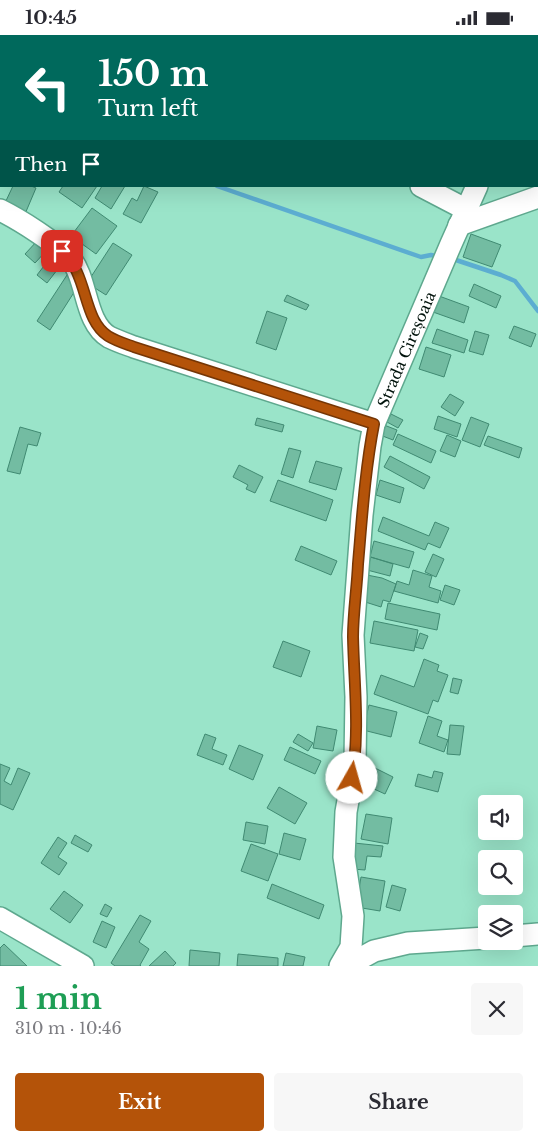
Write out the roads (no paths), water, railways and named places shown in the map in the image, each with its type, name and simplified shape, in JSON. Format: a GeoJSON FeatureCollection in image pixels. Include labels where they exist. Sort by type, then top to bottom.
{"type":"FeatureCollection","features":[{"type":"Feature","properties":{"kind":"street"},"geometry":{"type":"LineString","coordinates":[[422,187],[463,217],[538,197]]}},
{"type":"Feature","properties":{"kind":"street","name":"Strada Cireșoaia"},"geometry":{"type":"LineString","coordinates":[[340,966],[351,947],[353,916],[344,857],[346,812],[354,761],[356,697],[353,635],[362,515],[370,446],[374,424],[477,187]]}},
{"type":"Feature","properties":{"kind":"street"},"geometry":{"type":"LineString","coordinates":[[0,210],[53,244],[71,259],[80,276],[92,317],[107,336],[134,347],[374,424]]}},
{"type":"Feature","properties":{"kind":"street"},"geometry":{"type":"LineString","coordinates":[[0,918],[83,966]]}},
{"type":"Feature","properties":{"kind":"street"},"geometry":{"type":"LineString","coordinates":[[523,935],[538,934]]}},
{"type":"Feature","properties":{"kind":"street"},"geometry":{"type":"LineString","coordinates":[[347,966],[374,951],[408,943],[478,939]]}},
{"type":"Feature","properties":{"kind":"waterway"},"geometry":{"type":"LineString","coordinates":[[220,187],[421,257],[437,256]]}},
{"type":"Feature","properties":{"kind":"waterway"},"geometry":{"type":"LineString","coordinates":[[453,259],[515,281],[538,311]]}}]}
